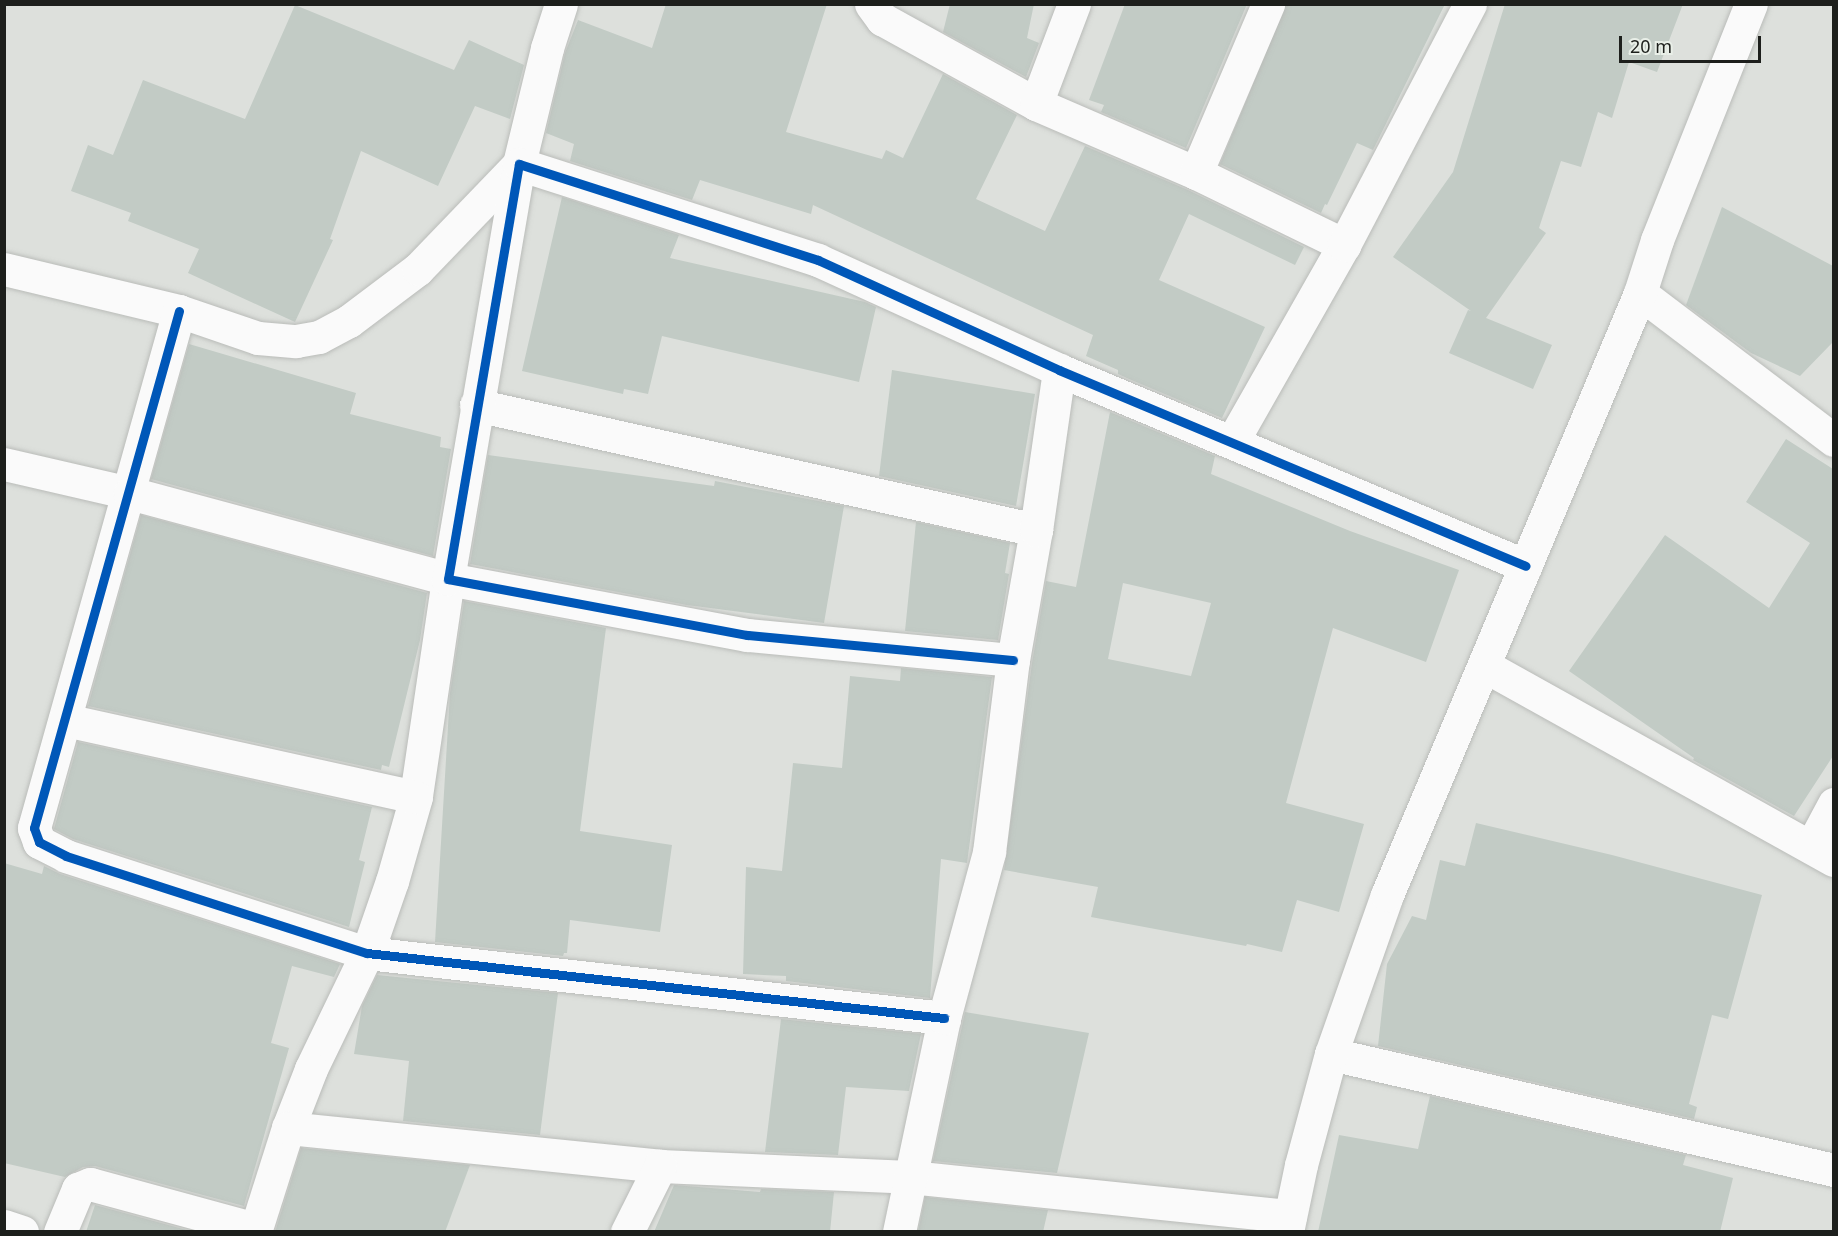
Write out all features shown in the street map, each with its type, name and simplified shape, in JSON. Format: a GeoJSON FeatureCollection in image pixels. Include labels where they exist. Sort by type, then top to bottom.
{"type":"FeatureCollection","features":[{"type":"Feature","properties":{"kind":"street"},"geometry":{"type":"LineString","coordinates":[[60,1232],[78,1189],[90,1184],[255,1230],[288,1128],[312,1069],[367,953],[416,797],[476,405],[519,164],[547,48],[561,4]]}},
{"type":"Feature","properties":{"kind":"street"},"geometry":{"type":"LineString","coordinates":[[871,4],[882,19],[1036,104],[1196,173],[1344,245]]}},
{"type":"Feature","properties":{"kind":"street"},"geometry":{"type":"LineString","coordinates":[[1036,104],[1074,4]]}},
{"type":"Feature","properties":{"kind":"street"},"geometry":{"type":"LineString","coordinates":[[1196,173],[1268,4]]}},
{"type":"Feature","properties":{"kind":"street"},"geometry":{"type":"LineString","coordinates":[[1232,442],[1344,245],[1470,4]]}},
{"type":"Feature","properties":{"kind":"street"},"geometry":{"type":"LineString","coordinates":[[288,1128],[660,1166],[910,1177],[1288,1224],[1331,1054],[1387,895],[1640,292],[1657,240],[1751,4]]}},
{"type":"Feature","properties":{"kind":"street"},"geometry":{"type":"LineString","coordinates":[[4,268],[179,310],[258,338],[296,341],[319,337],[349,321],[418,269],[519,164]]}},
{"type":"Feature","properties":{"kind":"street"},"geometry":{"type":"LineString","coordinates":[[519,164],[818,260],[1059,370],[1526,566]]}},
{"type":"Feature","properties":{"kind":"street"},"geometry":{"type":"LineString","coordinates":[[1640,292],[1825,422]]}},
{"type":"Feature","properties":{"kind":"street"},"geometry":{"type":"LineString","coordinates":[[179,310],[130,493],[34,828],[39,842],[46,848],[66,856],[367,953],[944,1018]]}},
{"type":"Feature","properties":{"kind":"street"},"geometry":{"type":"LineString","coordinates":[[899,1232],[944,1018],[989,852],[1013,660],[1036,530],[1059,370]]}},
{"type":"Feature","properties":{"kind":"street"},"geometry":{"type":"LineString","coordinates":[[476,405],[1036,530]]}},
{"type":"Feature","properties":{"kind":"street"},"geometry":{"type":"LineString","coordinates":[[4,464],[130,493],[448,579],[747,635],[1013,660]]}},
{"type":"Feature","properties":{"kind":"street"},"geometry":{"type":"LineString","coordinates":[[1485,666],[1822,854],[1833,804]]}},
{"type":"Feature","properties":{"kind":"street"},"geometry":{"type":"LineString","coordinates":[[65,720],[416,797]]}},
{"type":"Feature","properties":{"kind":"street"},"geometry":{"type":"LineString","coordinates":[[1331,1054],[1833,1170]]}},
{"type":"Feature","properties":{"kind":"street"},"geometry":{"type":"LineString","coordinates":[[627,1232],[660,1166]]}},
{"type":"Feature","properties":{"kind":"street"},"geometry":{"type":"LineString","coordinates":[[4,1226],[22,1232]]}},
{"type":"Feature","properties":{"kind":"building"},"geometry":{"type":"Polygon","coordinates":[[[666,4],[827,4],[786,132],[882,159],[886,150],[903,158],[943,74],[1017,115],[976,199],[1045,231],[1085,146],[1188,190],[1304,247],[1295,265],[1189,214],[1159,280],[1265,327],[1222,418],[1118,374],[1118,370],[1086,356],[1093,335],[813,205],[811,214],[700,180],[692,200],[570,161],[574,144],[546,133],[565,53],[578,20],[652,48],[666,4]]]}},
{"type":"Feature","properties":{"kind":"building"},"geometry":{"type":"Polygon","coordinates":[[[950,4],[1034,4],[1027,38],[1039,43],[1026,77],[943,32],[950,4]]]}},
{"type":"Feature","properties":{"kind":"building"},"geometry":{"type":"Polygon","coordinates":[[[1125,4],[1247,4],[1186,148],[1101,112],[1104,105],[1089,100],[1125,4]]]}},
{"type":"Feature","properties":{"kind":"building"},"geometry":{"type":"Polygon","coordinates":[[[1286,4],[1445,4],[1373,150],[1357,143],[1321,213],[1220,164],[1286,4]]]}},
{"type":"Feature","properties":{"kind":"building"},"geometry":{"type":"Polygon","coordinates":[[[1505,4],[1683,4],[1657,72],[1629,62],[1612,118],[1598,112],[1581,167],[1561,161],[1539,228],[1546,233],[1486,318],[1552,345],[1533,389],[1449,353],[1468,310],[1471,311],[1393,257],[1453,172],[1505,4]]]}},
{"type":"Feature","properties":{"kind":"building"},"geometry":{"type":"Polygon","coordinates":[[[295,5],[454,70],[469,40],[524,65],[510,119],[475,106],[438,186],[361,151],[330,239],[333,240],[295,322],[188,273],[199,249],[128,221],[131,213],[71,191],[88,145],[113,155],[143,80],[245,119],[295,5]]]}},
{"type":"Feature","properties":{"kind":"building"},"geometry":{"type":"Polygon","coordinates":[[[562,197],[679,235],[670,258],[865,302],[876,307],[859,382],[662,336],[648,394],[624,389],[623,394],[522,371],[562,197]]]}},
{"type":"Feature","properties":{"kind":"building"},"geometry":{"type":"Polygon","coordinates":[[[1722,207],[1833,266],[1833,342],[1800,376],[1751,353],[1686,305],[1722,207]]]}},
{"type":"Feature","properties":{"kind":"building"},"geometry":{"type":"Polygon","coordinates":[[[189,344],[356,393],[350,414],[441,437],[440,447],[451,449],[433,556],[151,479],[189,344]]]}},
{"type":"Feature","properties":{"kind":"building"},"geometry":{"type":"Polygon","coordinates":[[[892,370],[1035,394],[1016,506],[879,476],[892,370]]]}},
{"type":"Feature","properties":{"kind":"building"},"geometry":{"type":"Polygon","coordinates":[[[1110,412],[1215,456],[1211,474],[1350,531],[1459,570],[1426,662],[1333,628],[1286,803],[1364,824],[1339,912],[1297,900],[1282,952],[1091,917],[1098,887],[1004,870],[1032,663],[1046,581],[1076,587],[1110,412]],[[1123,583],[1108,659],[1191,676],[1211,603],[1123,583]]]}},
{"type":"Feature","properties":{"kind":"building"},"geometry":{"type":"Polygon","coordinates":[[[1786,439],[1833,469],[1833,756],[1794,816],[1693,760],[1694,758],[1569,671],[1665,535],[1769,608],[1810,543],[1746,502],[1786,439]]]}},
{"type":"Feature","properties":{"kind":"building"},"geometry":{"type":"Polygon","coordinates":[[[488,455],[714,486],[715,481],[844,506],[824,623],[687,605],[470,564],[488,455]]]}},
{"type":"Feature","properties":{"kind":"building"},"geometry":{"type":"Polygon","coordinates":[[[141,515],[427,593],[420,640],[389,767],[382,765],[381,770],[88,706],[141,515]]]}},
{"type":"Feature","properties":{"kind":"building"},"geometry":{"type":"Polygon","coordinates":[[[916,522],[1010,543],[1005,573],[1009,574],[998,640],[905,631],[916,522]]]}},
{"type":"Feature","properties":{"kind":"building"},"geometry":{"type":"Polygon","coordinates":[[[464,601],[606,628],[580,831],[672,845],[660,932],[570,920],[567,953],[563,956],[435,942],[450,693],[464,601]]]}},
{"type":"Feature","properties":{"kind":"building"},"geometry":{"type":"Polygon","coordinates":[[[901,668],[992,677],[967,863],[941,859],[930,998],[786,981],[786,976],[743,974],[746,867],[782,871],[793,763],[842,768],[850,676],[900,681],[901,668]]]}},
{"type":"Feature","properties":{"kind":"building"},"geometry":{"type":"Polygon","coordinates":[[[78,742],[372,807],[359,860],[365,862],[349,927],[73,839],[54,829],[78,742]]]}},
{"type":"Feature","properties":{"kind":"building"},"geometry":{"type":"Polygon","coordinates":[[[1476,823],[1612,855],[1762,895],[1728,1019],[1712,1015],[1689,1104],[1697,1107],[1694,1119],[1378,1046],[1387,964],[1412,916],[1426,920],[1440,860],[1465,866],[1476,823]]]}},
{"type":"Feature","properties":{"kind":"building"},"geometry":{"type":"Polygon","coordinates":[[[4,863],[42,874],[44,866],[60,874],[340,964],[334,977],[292,966],[271,1043],[289,1048],[244,1206],[95,1166],[83,1167],[65,1177],[4,1163],[4,863]]]}},
{"type":"Feature","properties":{"kind":"building"},"geometry":{"type":"Polygon","coordinates":[[[377,975],[558,993],[540,1135],[403,1121],[409,1061],[354,1054],[362,1006],[377,975]]]}},
{"type":"Feature","properties":{"kind":"building"},"geometry":{"type":"Polygon","coordinates":[[[965,1012],[1089,1033],[1057,1173],[933,1161],[965,1012]]]}},
{"type":"Feature","properties":{"kind":"building"},"geometry":{"type":"Polygon","coordinates":[[[781,1019],[921,1034],[909,1091],[846,1087],[838,1155],[765,1152],[781,1019]]]}},
{"type":"Feature","properties":{"kind":"building"},"geometry":{"type":"Polygon","coordinates":[[[1430,1096],[1686,1155],[1683,1165],[1733,1178],[1720,1232],[1318,1232],[1339,1135],[1418,1149],[1430,1096]]]}},
{"type":"Feature","properties":{"kind":"building"},"geometry":{"type":"Polygon","coordinates":[[[301,1148],[470,1165],[445,1232],[275,1232],[301,1148]]]}},
{"type":"Feature","properties":{"kind":"building"},"geometry":{"type":"Polygon","coordinates":[[[674,1185],[760,1192],[761,1189],[834,1192],[830,1232],[654,1232],[674,1185]]]}},
{"type":"Feature","properties":{"kind":"building"},"geometry":{"type":"Polygon","coordinates":[[[925,1197],[1048,1210],[1043,1232],[918,1232],[925,1197]]]}},
{"type":"Feature","properties":{"kind":"building"},"geometry":{"type":"Polygon","coordinates":[[[95,1205],[194,1232],[86,1232],[95,1205]]]}},
{"type":"Feature","properties":{"kind":"cycle path"},"geometry":{"type":"LineString","coordinates":[[1013,660],[747,635],[448,579],[519,164],[818,260],[1059,370],[1526,566]]}},
{"type":"Feature","properties":{"kind":"cycle path"},"geometry":{"type":"LineString","coordinates":[[179,311],[34,828],[39,842],[66,856],[367,953],[944,1018]]}}]}
